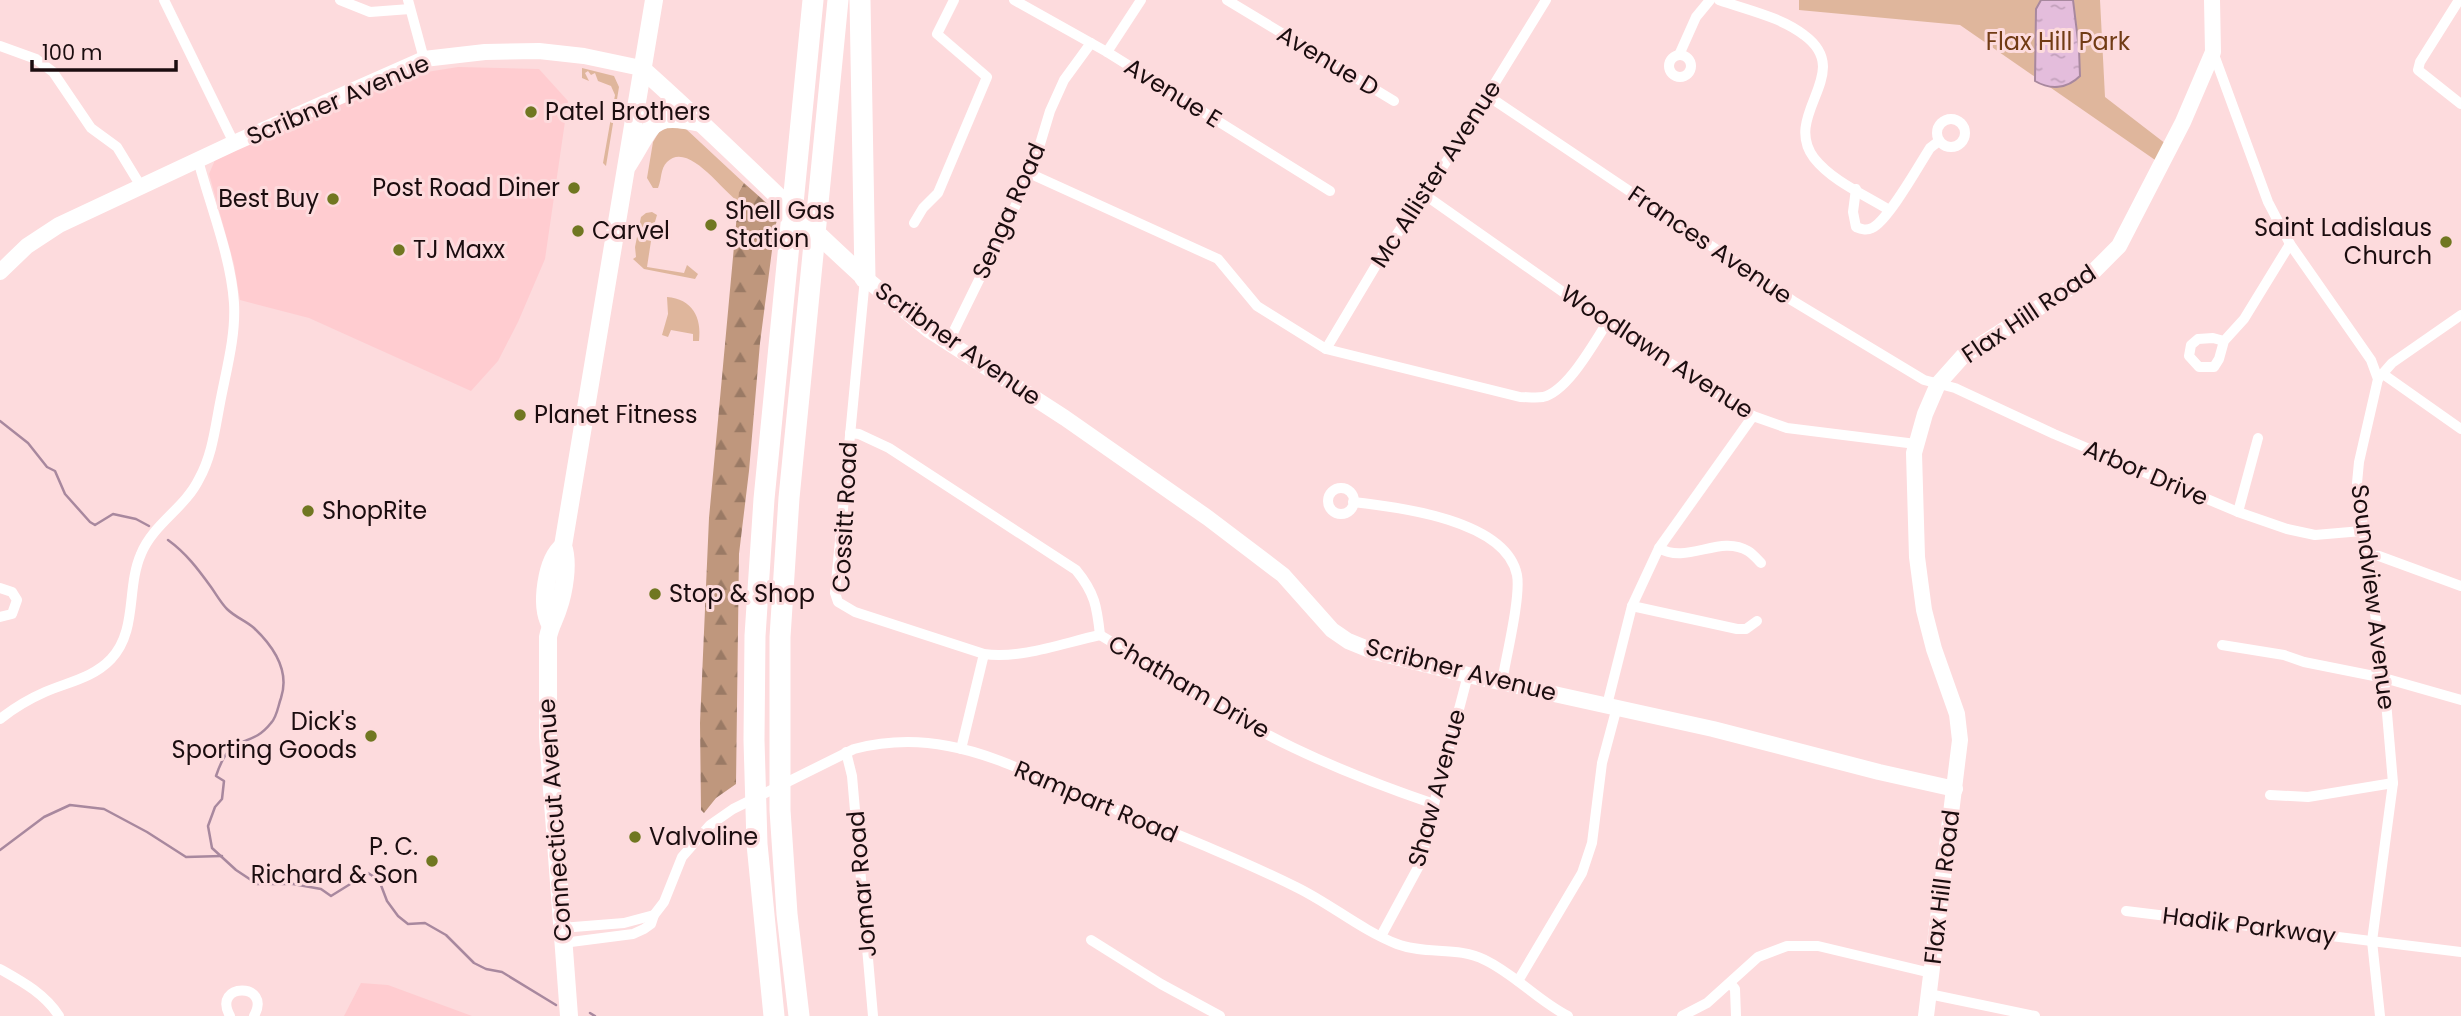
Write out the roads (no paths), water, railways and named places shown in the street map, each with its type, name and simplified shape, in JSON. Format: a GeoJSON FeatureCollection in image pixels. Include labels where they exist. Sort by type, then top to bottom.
{"type":"FeatureCollection","features":[{"type":"Feature","properties":{"kind":"highway"},"geometry":{"type":"LineString","coordinates":[[798,147],[802,0]]}},
{"type":"Feature","properties":{"kind":"highway"},"geometry":{"type":"LineString","coordinates":[[774,1016],[757,844],[754,671],[761,533],[813,0]]}},
{"type":"Feature","properties":{"kind":"highway"},"geometry":{"type":"LineString","coordinates":[[799,1016],[787,914],[781,822],[780,637],[788,510],[838,0]]}},
{"type":"Feature","properties":{"kind":"highway"},"geometry":{"type":"LineString","coordinates":[[860,0],[865,278]]}},
{"type":"Feature","properties":{"kind":"main road","name":"Connecticut Avenue"},"geometry":{"type":"LineString","coordinates":[[569,1016],[548,736],[550,624],[545,615],[544,604],[551,560],[563,546],[654,0]]}},
{"type":"Feature","properties":{"kind":"main road","name":"Scribner Avenue"},"geometry":{"type":"LineString","coordinates":[[641,68],[703,123],[779,199],[865,278]]}},
{"type":"Feature","properties":{"kind":"main road"},"geometry":{"type":"LineString","coordinates":[[625,171],[651,128],[660,119],[673,117],[703,123]]}},
{"type":"Feature","properties":{"kind":"street"},"geometry":{"type":"LineString","coordinates":[[164,0],[234,143]]}},
{"type":"Feature","properties":{"kind":"street"},"geometry":{"type":"LineString","coordinates":[[340,0],[370,12],[409,4],[424,60]]}},
{"type":"Feature","properties":{"kind":"street"},"geometry":{"type":"LineString","coordinates":[[914,223],[938,192],[987,77],[937,34],[954,0]]}},
{"type":"Feature","properties":{"kind":"street","name":"Avenue E"},"geometry":{"type":"LineString","coordinates":[[1014,0],[1107,52],[1330,191]]}},
{"type":"Feature","properties":{"kind":"street"},"geometry":{"type":"LineString","coordinates":[[1107,52],[1141,0]]}},
{"type":"Feature","properties":{"kind":"street","name":"Avenue D"},"geometry":{"type":"LineString","coordinates":[[1227,0],[1394,101]]}},
{"type":"Feature","properties":{"kind":"street","name":"Mc Allister Avenue"},"geometry":{"type":"LineString","coordinates":[[1326,349],[1378,262],[1425,195],[1546,0]]}},
{"type":"Feature","properties":{"kind":"street"},"geometry":{"type":"LineString","coordinates":[[1679,55],[1696,17],[1710,0]]}},
{"type":"Feature","properties":{"kind":"street"},"geometry":{"type":"LineString","coordinates":[[1719,0],[1790,26],[1819,47],[1825,71],[1811,105],[1806,127],[1812,156],[1827,172],[1889,210]]}},
{"type":"Feature","properties":{"kind":"street","name":"Flax Hill Road"},"geometry":{"type":"LineString","coordinates":[[1926,1016],[1955,789],[1960,727],[1934,649],[1920,584],[1913,473],[1916,444],[1938,384],[1963,356],[2090,275],[2119,246],[2183,122],[2213,52],[2212,0]]}},
{"type":"Feature","properties":{"kind":"street"},"geometry":{"type":"LineString","coordinates":[[2459,0],[2420,62],[2418,70],[2461,104]]}},
{"type":"Feature","properties":{"kind":"street","name":"Senga Road"},"geometry":{"type":"LineString","coordinates":[[948,343],[1031,174],[1050,111],[1064,80],[1091,43]]}},
{"type":"Feature","properties":{"kind":"street"},"geometry":{"type":"LineString","coordinates":[[0,46],[28,55],[52,72],[91,128],[117,147],[142,188]]}},
{"type":"Feature","properties":{"kind":"street","name":"Scribner Avenue"},"geometry":{"type":"LineString","coordinates":[[0,272],[27,246],[50,231],[234,143],[424,60],[485,52],[539,51],[584,56],[641,68]]}},
{"type":"Feature","properties":{"kind":"street"},"geometry":{"type":"LineString","coordinates":[[2213,52],[2260,184],[2291,244],[2381,376],[2461,429]]}},
{"type":"Feature","properties":{"kind":"street","name":"Frances Avenue"},"geometry":{"type":"LineString","coordinates":[[1488,96],[1793,301],[1924,380],[1938,384]]}},
{"type":"Feature","properties":{"kind":"street"},"geometry":{"type":"LineString","coordinates":[[1856,189],[1853,212],[1856,227],[1871,229],[1889,210],[1930,148],[1940,141]]}},
{"type":"Feature","properties":{"kind":"street"},"geometry":{"type":"LineString","coordinates":[[0,719],[33,697],[96,672],[116,653],[127,629],[138,564],[144,547],[154,532],[191,492],[208,460],[224,383],[234,321],[234,304],[228,267],[198,160]]}},
{"type":"Feature","properties":{"kind":"street"},"geometry":{"type":"LineString","coordinates":[[1031,174],[1218,259],[1257,306],[1326,349],[1521,397],[1542,397],[1557,390],[1571,375],[1607,323]]}},
{"type":"Feature","properties":{"kind":"street","name":"Woodlawn Avenue"},"geometry":{"type":"LineString","coordinates":[[1425,195],[1607,323],[1753,416],[1787,429],[1916,444]]}},
{"type":"Feature","properties":{"kind":"street"},"geometry":{"type":"LineString","coordinates":[[2224,341],[2244,319],[2291,244]]}},
{"type":"Feature","properties":{"kind":"street","name":"Scribner Avenue"},"geometry":{"type":"LineString","coordinates":[[865,278],[897,306],[948,343],[1065,418],[1208,518],[1283,575],[1341,637],[1375,652],[1955,789]]}},
{"type":"Feature","properties":{"kind":"street","name":"Cossitt Road"},"geometry":{"type":"LineString","coordinates":[[865,278],[835,593],[838,602],[855,612],[984,654],[999,656],[1100,635]]}},
{"type":"Feature","properties":{"kind":"street"},"geometry":{"type":"LineString","coordinates":[[2381,376],[2392,363],[2461,315]]}},
{"type":"Feature","properties":{"kind":"street","name":"Soundview Avenue"},"geometry":{"type":"LineString","coordinates":[[2381,376],[2359,462],[2357,483],[2384,678],[2393,783],[2372,941],[2381,1016]]}},
{"type":"Feature","properties":{"kind":"street","name":"Arbor Drive"},"geometry":{"type":"LineString","coordinates":[[1938,384],[1955,388],[2054,434],[2238,512],[2287,529],[2315,535],[2362,531]]}},
{"type":"Feature","properties":{"kind":"street"},"geometry":{"type":"LineString","coordinates":[[1518,981],[1571,893],[1592,844],[1602,763],[1632,606],[1659,548],[1753,416]]}},
{"type":"Feature","properties":{"kind":"street","name":"Chatham Drive"},"geometry":{"type":"LineString","coordinates":[[850,433],[859,434],[889,448],[1076,570],[1089,586],[1096,604],[1100,635],[1294,748],[1434,804]]}},
{"type":"Feature","properties":{"kind":"street"},"geometry":{"type":"LineString","coordinates":[[2238,512],[2258,438]]}},
{"type":"Feature","properties":{"kind":"street"},"geometry":{"type":"LineString","coordinates":[[1353,502],[1396,507],[1467,527],[1494,540],[1510,558],[1517,574],[1517,590],[1502,682]]}},
{"type":"Feature","properties":{"kind":"street"},"geometry":{"type":"LineString","coordinates":[[1659,548],[1667,553],[1682,554],[1724,545],[1747,550],[1761,563]]}},
{"type":"Feature","properties":{"kind":"street"},"geometry":{"type":"LineString","coordinates":[[2366,555],[2379,556],[2461,586]]}},
{"type":"Feature","properties":{"kind":"street"},"geometry":{"type":"LineString","coordinates":[[0,588],[12,592],[17,600],[12,614],[0,617]]}},
{"type":"Feature","properties":{"kind":"street"},"geometry":{"type":"LineString","coordinates":[[1632,606],[1737,629],[1746,629],[1757,621]]}},
{"type":"Feature","properties":{"kind":"street"},"geometry":{"type":"LineString","coordinates":[[2222,645],[2284,655],[2304,662],[2384,678],[2461,700]]}},
{"type":"Feature","properties":{"kind":"street"},"geometry":{"type":"LineString","coordinates":[[961,749],[984,654]]}},
{"type":"Feature","properties":{"kind":"street","name":"Shaw Avenue"},"geometry":{"type":"LineString","coordinates":[[1381,936],[1421,862],[1468,675]]}},
{"type":"Feature","properties":{"kind":"street","name":"Rampart Road"},"geometry":{"type":"LineString","coordinates":[[562,935],[633,934],[651,924],[664,902],[682,857],[710,825],[733,810],[846,752],[874,744],[928,742],[1002,762],[1273,877],[1407,948],[1473,955],[1497,966],[1548,1005],[1568,1016]]}},
{"type":"Feature","properties":{"kind":"street","name":"Jomar Road"},"geometry":{"type":"LineString","coordinates":[[846,752],[852,776],[873,1016]]}},
{"type":"Feature","properties":{"kind":"street"},"geometry":{"type":"LineString","coordinates":[[2270,795],[2308,797],[2393,783]]}},
{"type":"Feature","properties":{"kind":"street","name":"Hadik Parkway"},"geometry":{"type":"LineString","coordinates":[[2126,911],[2461,952]]}},
{"type":"Feature","properties":{"kind":"street"},"geometry":{"type":"LineString","coordinates":[[1091,940],[1161,984],[1220,1016]]}},
{"type":"Feature","properties":{"kind":"street"},"geometry":{"type":"LineString","coordinates":[[1682,1016],[1707,1003],[1758,957],[1776,948],[1799,944],[1832,948],[1931,973]]}},
{"type":"Feature","properties":{"kind":"street"},"geometry":{"type":"LineString","coordinates":[[0,969],[27,984],[46,999],[59,1016]]}},
{"type":"Feature","properties":{"kind":"street"},"geometry":{"type":"LineString","coordinates":[[1730,982],[1735,989],[1736,1016]]}},
{"type":"Feature","properties":{"kind":"street"},"geometry":{"type":"LineString","coordinates":[[230,1016],[226,1007],[227,1000],[233,992],[243,990],[250,992],[257,999],[254,1016]]}},
{"type":"Feature","properties":{"kind":"street"},"geometry":{"type":"LineString","coordinates":[[1929,994],[2035,1016]]}},
{"type":"Feature","properties":{"kind":"water"},"geometry":{"type":"Polygon","coordinates":[[[2041,0],[2073,0],[2080,76],[2064,86],[2052,87],[2035,81],[2036,9],[2041,0]]]}},
{"type":"Feature","properties":{"kind":"waterway"},"geometry":{"type":"LineString","coordinates":[[0,421],[28,443],[47,467],[55,471],[65,494],[90,522],[95,525],[113,514],[136,519],[149,526]]}},
{"type":"Feature","properties":{"kind":"waterway"},"geometry":{"type":"LineString","coordinates":[[168,540],[191,562],[227,609],[254,628],[268,643],[282,669],[283,688],[273,721],[263,732],[234,746],[222,761],[216,776],[224,781],[222,799],[215,807],[208,826],[212,848],[236,870],[257,884],[293,884],[321,889],[331,896],[368,873],[379,880],[387,901],[408,924],[425,923],[446,935],[474,963],[502,972],[556,1005]]}},
{"type":"Feature","properties":{"kind":"waterway"},"geometry":{"type":"LineString","coordinates":[[0,850],[44,817],[70,805],[104,809],[186,857],[222,856]]}},
{"type":"Feature","properties":{"kind":"waterway"},"geometry":{"type":"LineString","coordinates":[[590,1013],[595,1016]]}},
{"type":"Feature","properties":{"kind":"place","name":"Patel Brothers"},"geometry":{"type":"Point","coordinates":[531,112]}},
{"type":"Feature","properties":{"kind":"place","name":"Post Road Diner"},"geometry":{"type":"Point","coordinates":[574,188]}},
{"type":"Feature","properties":{"kind":"place","name":"Best Buy"},"geometry":{"type":"Point","coordinates":[333,199]}},
{"type":"Feature","properties":{"kind":"place","name":"Shell Gas Station"},"geometry":{"type":"Point","coordinates":[711,225]}},
{"type":"Feature","properties":{"kind":"place","name":"Carvel"},"geometry":{"type":"Point","coordinates":[578,231]}},
{"type":"Feature","properties":{"kind":"place","name":"Saint Ladislaus Church"},"geometry":{"type":"Point","coordinates":[2446,242]}},
{"type":"Feature","properties":{"kind":"place","name":"TJ Maxx"},"geometry":{"type":"Point","coordinates":[399,250]}},
{"type":"Feature","properties":{"kind":"place","name":"Planet Fitness"},"geometry":{"type":"Point","coordinates":[520,415]}},
{"type":"Feature","properties":{"kind":"place","name":"ShopRite"},"geometry":{"type":"Point","coordinates":[308,511]}},
{"type":"Feature","properties":{"kind":"place","name":"Stop & Shop"},"geometry":{"type":"Point","coordinates":[655,594]}},
{"type":"Feature","properties":{"kind":"place","name":"Dick's Sporting Goods"},"geometry":{"type":"Point","coordinates":[371,736]}},
{"type":"Feature","properties":{"kind":"place","name":"Valvoline"},"geometry":{"type":"Point","coordinates":[635,837]}},
{"type":"Feature","properties":{"kind":"place","name":"P. C. Richard & Son"},"geometry":{"type":"Point","coordinates":[432,861]}},
{"type":"Feature","properties":{"kind":"park label","name":"Flax Hill Park"},"geometry":{"type":"Point","coordinates":[2058,42]}}]}
